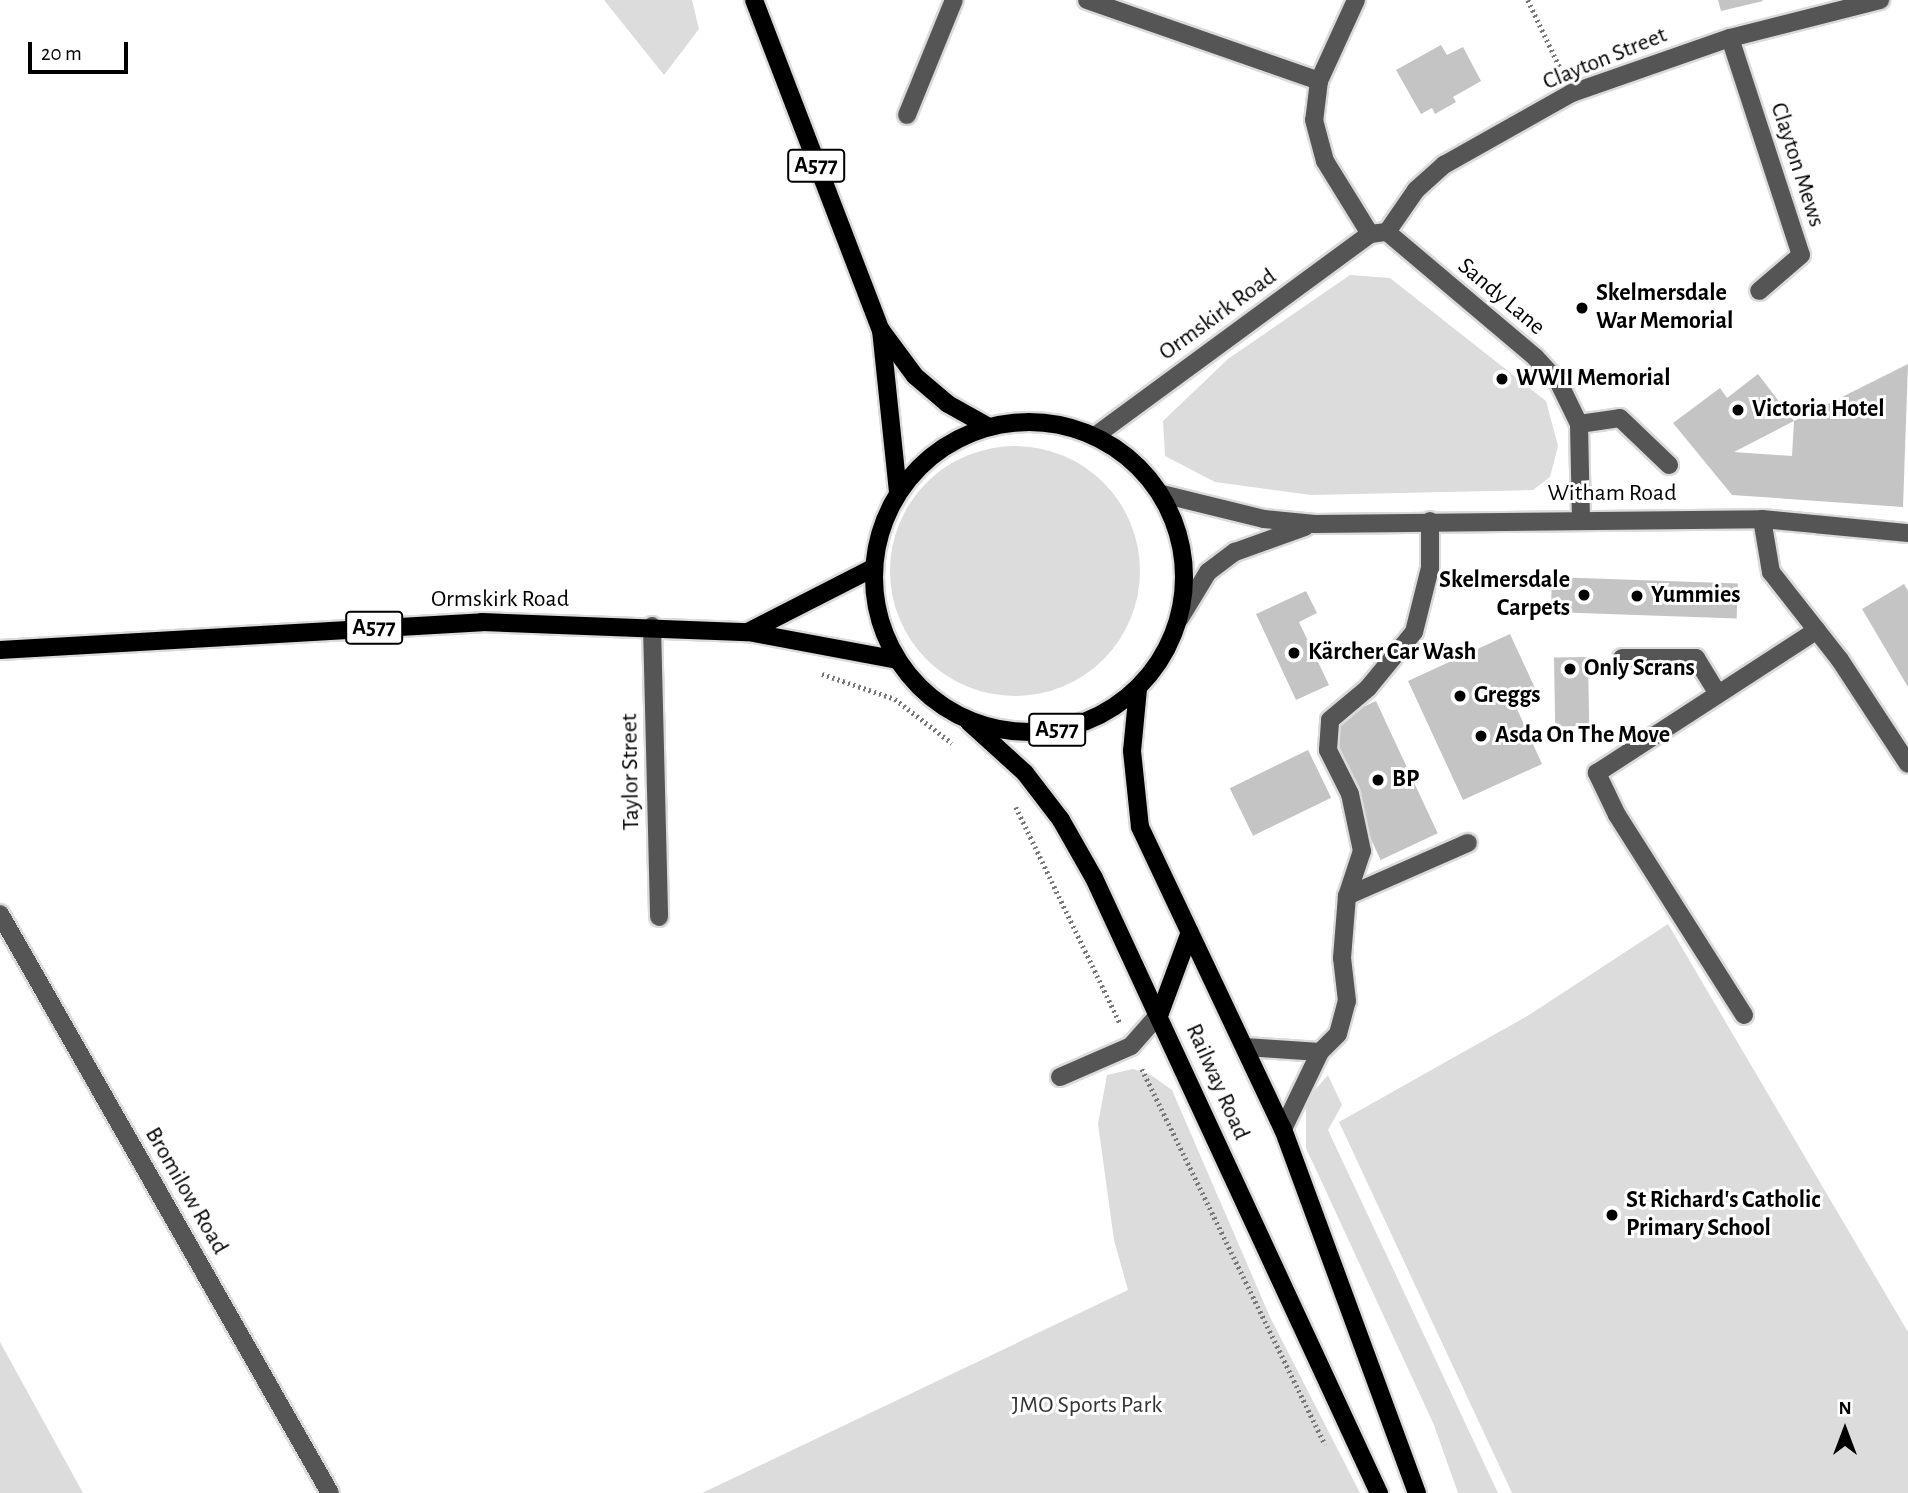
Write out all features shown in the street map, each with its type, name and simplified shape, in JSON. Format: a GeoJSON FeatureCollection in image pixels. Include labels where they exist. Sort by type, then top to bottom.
{"type":"FeatureCollection","features":[{"type":"Feature","properties":{"kind":"main road","name":"A577"},"geometry":{"type":"LineString","coordinates":[[754,0],[786,92],[881,330],[915,376],[948,404],[989,427]]}},
{"type":"Feature","properties":{"kind":"main road","name":"A577"},"geometry":{"type":"LineString","coordinates":[[881,330],[898,492]]}},
{"type":"Feature","properties":{"kind":"main road","name":"A577"},"geometry":{"type":"LineString","coordinates":[[1025,422],[1061,425],[1095,436],[1133,461],[1161,494],[1179,534],[1184,565],[1180,618],[1164,656],[1138,689],[1101,716],[1057,730],[1011,732],[967,720],[927,695],[897,660],[878,615],[873,568],[881,528],[898,492],[923,464],[953,441],[989,427],[1025,422]]}},
{"type":"Feature","properties":{"kind":"main road"},"geometry":{"type":"LineString","coordinates":[[748,632],[873,568]]}},
{"type":"Feature","properties":{"kind":"main road","name":"Ormskirk Road"},"geometry":{"type":"LineString","coordinates":[[0,650],[482,622],[652,626],[748,632],[897,660]]}},
{"type":"Feature","properties":{"kind":"main road","name":"Railway Road"},"geometry":{"type":"LineString","coordinates":[[1138,689],[1132,751],[1140,827],[1283,1129],[1418,1493]]}},
{"type":"Feature","properties":{"kind":"main road","name":"Railway Road"},"geometry":{"type":"LineString","coordinates":[[967,720],[1025,774],[1061,820],[1160,1013],[1336,1409],[1379,1493]]}},
{"type":"Feature","properties":{"kind":"main road"},"geometry":{"type":"LineString","coordinates":[[1160,1013],[1190,932]]}},
{"type":"Feature","properties":{"kind":"street"},"geometry":{"type":"LineString","coordinates":[[906,115],[954,0]]}},
{"type":"Feature","properties":{"kind":"street"},"geometry":{"type":"LineString","coordinates":[[1087,0],[1320,81]]}},
{"type":"Feature","properties":{"kind":"street","name":"Sandy Lane"},"geometry":{"type":"LineString","coordinates":[[1356,0],[1320,81],[1314,120],[1321,150],[1335,181],[1378,233],[1535,357],[1559,383],[1579,424],[1581,519]]}},
{"type":"Feature","properties":{"kind":"street","name":"Clayton Street"},"geometry":{"type":"LineString","coordinates":[[1378,233],[1416,190],[1444,165],[1573,93],[1730,38],[1854,3],[1880,0]]}},
{"type":"Feature","properties":{"kind":"street","name":"Clayton Mews"},"geometry":{"type":"LineString","coordinates":[[1730,38],[1801,255],[1759,291]]}},
{"type":"Feature","properties":{"kind":"street","name":"Ormskirk Road"},"geometry":{"type":"LineString","coordinates":[[1095,436],[1378,233]]}},
{"type":"Feature","properties":{"kind":"street"},"geometry":{"type":"LineString","coordinates":[[1579,424],[1620,418],[1669,465]]}},
{"type":"Feature","properties":{"kind":"street","name":"Witham Road"},"geometry":{"type":"LineString","coordinates":[[1161,494],[1264,519],[1315,524],[1762,519],[1908,533]]}},
{"type":"Feature","properties":{"kind":"street"},"geometry":{"type":"LineString","coordinates":[[1762,519],[1771,572],[1817,630],[1908,764]]}},
{"type":"Feature","properties":{"kind":"street"},"geometry":{"type":"LineString","coordinates":[[1283,1129],[1320,1052],[1338,1034],[1347,1001],[1342,958],[1347,896],[1362,851],[1350,794],[1328,750],[1330,720],[1368,688],[1413,632],[1430,568],[1430,521]]}},
{"type":"Feature","properties":{"kind":"street","name":"Witham Road"},"geometry":{"type":"LineString","coordinates":[[1180,618],[1208,572],[1235,552],[1315,524]]}},
{"type":"Feature","properties":{"kind":"street","name":"Taylor Street"},"geometry":{"type":"LineString","coordinates":[[652,626],[659,917]]}},
{"type":"Feature","properties":{"kind":"street"},"geometry":{"type":"LineString","coordinates":[[1744,1015],[1617,815],[1597,773],[1817,630]]}},
{"type":"Feature","properties":{"kind":"street"},"geometry":{"type":"LineString","coordinates":[[1622,658],[1696,658],[1718,694]]}},
{"type":"Feature","properties":{"kind":"street"},"geometry":{"type":"LineString","coordinates":[[1347,896],[1468,843]]}},
{"type":"Feature","properties":{"kind":"street","name":"Bromilow Road"},"geometry":{"type":"LineString","coordinates":[[0,914],[330,1493]]}},
{"type":"Feature","properties":{"kind":"street"},"geometry":{"type":"LineString","coordinates":[[1060,1077],[1131,1046],[1160,1013]]}},
{"type":"Feature","properties":{"kind":"street"},"geometry":{"type":"LineString","coordinates":[[1245,1047],[1320,1052]]}},
{"type":"Feature","properties":{"kind":"path"},"geometry":{"type":"LineString","coordinates":[[1528,0],[1573,93]]}},
{"type":"Feature","properties":{"kind":"path"},"geometry":{"type":"LineString","coordinates":[[817,672],[895,699],[955,746]]}},
{"type":"Feature","properties":{"kind":"path"},"geometry":{"type":"LineString","coordinates":[[1012,798],[1331,1456]]}},
{"type":"Feature","properties":{"kind":"green space"},"geometry":{"type":"Polygon","coordinates":[[[604,0],[692,0],[699,29],[664,75],[604,0]]]}},
{"type":"Feature","properties":{"kind":"green space"},"geometry":{"type":"Polygon","coordinates":[[[1350,275],[1390,278],[1546,401],[1558,446],[1550,477],[1533,490],[1311,495],[1215,482],[1165,456],[1163,421],[1228,359],[1350,275]]]}},
{"type":"Feature","properties":{"kind":"green space"},"geometry":{"type":"Polygon","coordinates":[[[1003,446],[1027,446],[1074,460],[1104,482],[1131,523],[1138,547],[1138,595],[1131,619],[1104,660],[1063,687],[1027,696],[1003,696],[956,682],[935,668],[918,651],[904,630],[895,607],[890,583],[890,559],[904,512],[918,491],[935,474],[956,460],[979,451],[1003,446]]]}},
{"type":"Feature","properties":{"kind":"green space","name":"St Richard's Catholic Primary School"},"geometry":{"type":"Polygon","coordinates":[[[1668,924],[1908,1332],[1908,1493],[1512,1493],[1339,1122],[1529,1015],[1668,924]]]}},
{"type":"Feature","properties":{"kind":"green space","name":"JMO Sports Park"},"geometry":{"type":"Polygon","coordinates":[[[1133,1069],[1151,1075],[1172,1090],[1270,1317],[1360,1493],[702,1493],[1128,1290],[1114,1240],[1098,1124],[1107,1075],[1133,1069]]]}},
{"type":"Feature","properties":{"kind":"green space"},"geometry":{"type":"Polygon","coordinates":[[[1328,1075],[1342,1105],[1328,1130],[1498,1493],[1458,1493],[1434,1425],[1306,1148],[1306,1100],[1328,1075]]]}},
{"type":"Feature","properties":{"kind":"green space"},"geometry":{"type":"Polygon","coordinates":[[[0,1342],[83,1493],[0,1493],[0,1342]]]}},
{"type":"Feature","properties":{"kind":"building"},"geometry":{"type":"Polygon","coordinates":[[[1718,0],[1762,0],[1763,1],[1721,11],[1718,0]]]}},
{"type":"Feature","properties":{"kind":"building"},"geometry":{"type":"Polygon","coordinates":[[[1441,45],[1447,55],[1463,47],[1481,81],[1453,97],[1456,102],[1435,114],[1432,108],[1421,114],[1396,70],[1441,45]]]}},
{"type":"Feature","properties":{"kind":"building"},"geometry":{"type":"Polygon","coordinates":[[[1908,364],[1903,507],[1732,495],[1673,423],[1720,388],[1727,398],[1758,374],[1794,421],[1908,364]],[[1794,421],[1734,452],[1792,456],[1794,421]]]}},
{"type":"Feature","properties":{"kind":"building"},"geometry":{"type":"Polygon","coordinates":[[[1552,577],[1738,583],[1737,618],[1551,612],[1552,577]]]}},
{"type":"Feature","properties":{"kind":"building"},"geometry":{"type":"Polygon","coordinates":[[[1904,584],[1908,591],[1908,687],[1862,609],[1904,584]]]}},
{"type":"Feature","properties":{"kind":"building","name":"Kärcher Car Wash"},"geometry":{"type":"Polygon","coordinates":[[[1306,591],[1317,613],[1299,622],[1329,685],[1296,700],[1256,614],[1306,591]]]}},
{"type":"Feature","properties":{"kind":"building","name":"Asda On The Move"},"geometry":{"type":"Polygon","coordinates":[[[1510,634],[1540,699],[1517,709],[1542,764],[1463,800],[1408,681],[1510,634]]]}},
{"type":"Feature","properties":{"kind":"building"},"geometry":{"type":"Polygon","coordinates":[[[1588,657],[1589,726],[1555,727],[1554,658],[1588,657]]]}},
{"type":"Feature","properties":{"kind":"building","name":"BP"},"geometry":{"type":"Polygon","coordinates":[[[1376,701],[1438,833],[1381,860],[1319,728],[1376,701]]]}},
{"type":"Feature","properties":{"kind":"building","name":"BP"},"geometry":{"type":"Polygon","coordinates":[[[1308,750],[1331,798],[1253,836],[1230,788],[1308,750]]]}},
{"type":"Feature","properties":{"kind":"place","name":"Skelmersdale War Memorial"},"geometry":{"type":"Point","coordinates":[1582,308]}},
{"type":"Feature","properties":{"kind":"place","name":"WWII Memorial"},"geometry":{"type":"Point","coordinates":[1502,379]}},
{"type":"Feature","properties":{"kind":"place","name":"Victoria Hotel"},"geometry":{"type":"Point","coordinates":[1738,410]}},
{"type":"Feature","properties":{"kind":"place","name":"Skelmersdale Carpets"},"geometry":{"type":"Point","coordinates":[1584,595]}},
{"type":"Feature","properties":{"kind":"place","name":"Yummies"},"geometry":{"type":"Point","coordinates":[1637,596]}},
{"type":"Feature","properties":{"kind":"place","name":"Kärcher Car Wash"},"geometry":{"type":"Point","coordinates":[1294,653]}},
{"type":"Feature","properties":{"kind":"place","name":"Only Scrans"},"geometry":{"type":"Point","coordinates":[1570,669]}},
{"type":"Feature","properties":{"kind":"place","name":"Greggs"},"geometry":{"type":"Point","coordinates":[1460,696]}},
{"type":"Feature","properties":{"kind":"place","name":"Asda On The Move"},"geometry":{"type":"Point","coordinates":[1481,736]}},
{"type":"Feature","properties":{"kind":"place","name":"BP"},"geometry":{"type":"Point","coordinates":[1378,780]}},
{"type":"Feature","properties":{"kind":"place","name":"St Richard's Catholic Primary School"},"geometry":{"type":"Point","coordinates":[1612,1215]}}]}
